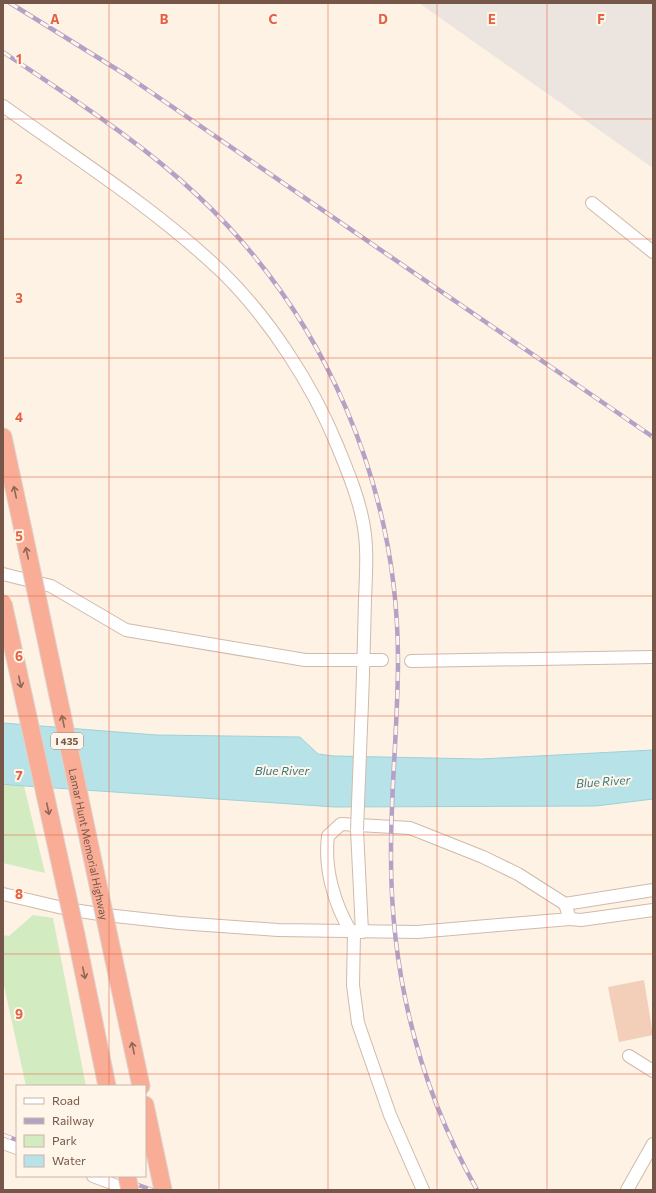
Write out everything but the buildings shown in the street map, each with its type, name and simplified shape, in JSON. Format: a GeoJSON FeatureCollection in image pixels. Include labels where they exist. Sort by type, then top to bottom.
{"type":"FeatureCollection","features":[{"type":"Feature","properties":{"kind":"highway","name":"Lamar Hunt Memorial Highway"},"geometry":{"type":"LineString","coordinates":[[3,437],[141,1085]]}},
{"type":"Feature","properties":{"kind":"highway","name":"I 435"},"geometry":{"type":"LineString","coordinates":[[3,603],[76,935],[107,1085]]}},
{"type":"Feature","properties":{"kind":"highway"},"geometry":{"type":"LineString","coordinates":[[146,1110],[163,1190]]}},
{"type":"Feature","properties":{"kind":"highway"},"geometry":{"type":"LineString","coordinates":[[127,1177],[130,1190]]}},
{"type":"Feature","properties":{"kind":"street"},"geometry":{"type":"LineString","coordinates":[[3,106],[108,181],[186,240],[223,274],[269,327],[303,375],[329,425],[344,461],[363,523],[366,571],[357,830],[356,932],[353,985],[358,1023],[390,1115],[423,1190]]}},
{"type":"Feature","properties":{"kind":"street"},"geometry":{"type":"LineString","coordinates":[[592,203],[653,252]]}},
{"type":"Feature","properties":{"kind":"street"},"geometry":{"type":"LineString","coordinates":[[3,574],[51,586],[126,630],[305,660],[382,660]]}},
{"type":"Feature","properties":{"kind":"street"},"geometry":{"type":"LineString","coordinates":[[411,660],[653,657]]}},
{"type":"Feature","properties":{"kind":"street"},"geometry":{"type":"LineString","coordinates":[[356,932],[343,919],[334,891],[326,853],[328,836],[341,824],[410,828],[483,857],[518,874],[564,904],[570,919]]}},
{"type":"Feature","properties":{"kind":"street"},"geometry":{"type":"LineString","coordinates":[[564,904],[653,890]]}},
{"type":"Feature","properties":{"kind":"street"},"geometry":{"type":"LineString","coordinates":[[3,894],[67,909],[179,923],[278,930],[356,932],[417,932],[570,919],[581,920],[653,910]]}},
{"type":"Feature","properties":{"kind":"street"},"geometry":{"type":"LineString","coordinates":[[629,1056],[653,1071]]}},
{"type":"Feature","properties":{"kind":"street"},"geometry":{"type":"LineString","coordinates":[[3,1143],[16,1148]]}},
{"type":"Feature","properties":{"kind":"street"},"geometry":{"type":"LineString","coordinates":[[627,1190],[653,1144]]}},
{"type":"Feature","properties":{"kind":"street"},"geometry":{"type":"LineString","coordinates":[[96,1177],[130,1190]]}},
{"type":"Feature","properties":{"kind":"shaded area"},"geometry":{"type":"Polygon","coordinates":[[[419,3],[653,3],[653,168],[419,3]]]}},
{"type":"Feature","properties":{"kind":"green space"},"geometry":{"type":"Polygon","coordinates":[[[3,784],[24,786],[45,873],[3,863],[3,784]]]}},
{"type":"Feature","properties":{"kind":"green space"},"geometry":{"type":"Polygon","coordinates":[[[33,915],[53,918],[86,1085],[26,1085],[3,981],[3,935],[9,936],[33,915]]]}},
{"type":"Feature","properties":{"kind":"water","name":"Blue River"},"geometry":{"type":"Polygon","coordinates":[[[3,723],[156,735],[300,737],[318,754],[334,756],[481,759],[653,750],[653,799],[596,806],[335,807],[11,785],[3,784],[3,723]]]}},
{"type":"Feature","properties":{"kind":"railway"},"geometry":{"type":"LineString","coordinates":[[10,3],[126,75],[653,437]]}},
{"type":"Feature","properties":{"kind":"railway"},"geometry":{"type":"LineString","coordinates":[[3,52],[104,120],[176,176],[198,196],[243,243],[283,294],[317,349],[346,407],[368,468],[385,531],[395,595],[398,684],[391,850],[392,895],[402,983],[424,1068],[439,1110],[456,1150],[477,1190]]}},
{"type":"Feature","properties":{"kind":"railway"},"geometry":{"type":"LineString","coordinates":[[3,1135],[16,1140]]}},
{"type":"Feature","properties":{"kind":"railway"},"geometry":{"type":"LineString","coordinates":[[117,1177],[152,1190]]}}]}
